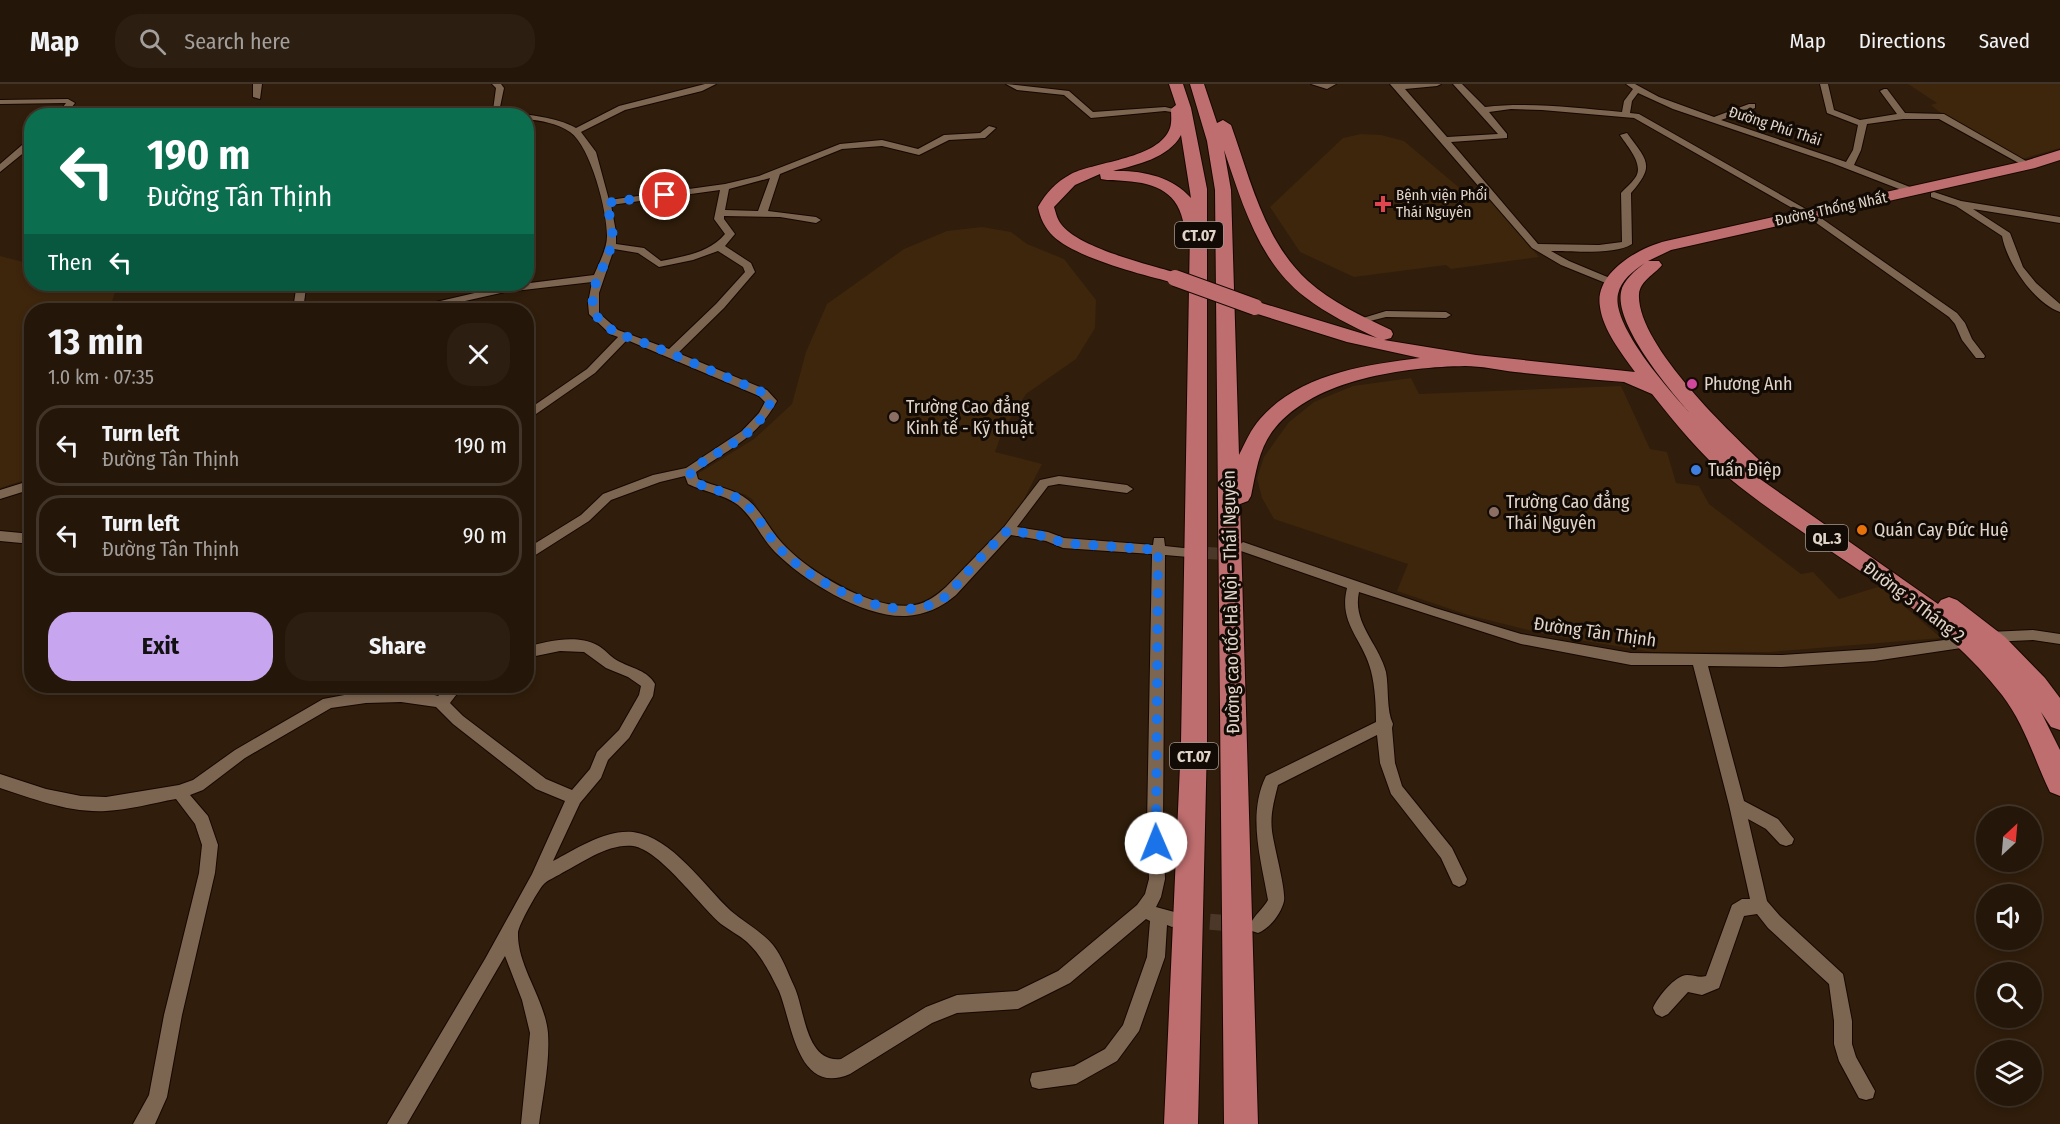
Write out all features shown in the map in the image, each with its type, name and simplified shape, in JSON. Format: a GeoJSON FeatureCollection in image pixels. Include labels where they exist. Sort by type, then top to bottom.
{"type":"FeatureCollection","features":[{"type":"Feature","properties":{"kind":"highway"},"geometry":{"type":"LineString","coordinates":[[1170,84],[1179,111],[1180,127],[1172,139],[1154,152],[1081,176],[1053,195],[1046,207],[1050,222],[1062,236],[1095,251],[1316,327],[1386,346],[1467,360],[1542,367],[1641,366],[1644,359],[1642,335]]}},
{"type":"Feature","properties":{"kind":"highway","name":"Đường cao tốc Hà Nội - Thái Nguyên"},"geometry":{"type":"LineString","coordinates":[[1176,84],[1184,108],[1199,189],[1194,743],[1181,1124]]}},
{"type":"Feature","properties":{"kind":"highway","name":"Đường cao tốc Hà Nội - Thái Nguyên"},"geometry":{"type":"LineString","coordinates":[[1197,84],[1215,141],[1223,190],[1241,1124]]}},
{"type":"Feature","properties":{"kind":"highway"},"geometry":{"type":"LineString","coordinates":[[1205,84],[1223,124],[1254,211],[1270,245],[1292,276],[1337,311],[1387,336],[1467,360]]}},
{"type":"Feature","properties":{"kind":"highway","name":"Đường Thống Nhất"},"geometry":{"type":"LineString","coordinates":[[1924,195],[2060,155]]}},
{"type":"Feature","properties":{"kind":"highway","name":"Đường Thống Nhất"},"geometry":{"type":"LineString","coordinates":[[1622,286],[1652,265],[1683,249],[1813,217],[2060,164]]}},
{"type":"Feature","properties":{"kind":"highway"},"geometry":{"type":"LineString","coordinates":[[1064,186],[1101,176],[1136,176],[1154,181],[1183,198],[1190,209],[1192,222],[1190,309],[1198,388]]}},
{"type":"Feature","properties":{"kind":"highway","name":"Đường 3 Tháng 2"},"geometry":{"type":"LineString","coordinates":[[1677,398],[1641,366],[1615,323],[1608,299],[1622,286],[1642,335],[1660,363],[1702,441],[1734,471],[1804,523],[1933,612],[2021,666],[2040,688],[2060,719]]}},
{"type":"Feature","properties":{"kind":"highway"},"geometry":{"type":"LineString","coordinates":[[1596,368],[1616,354],[1618,340],[1615,323]]}},
{"type":"Feature","properties":{"kind":"highway"},"geometry":{"type":"LineString","coordinates":[[1233,747],[1242,615],[1239,507],[1243,471],[1262,433],[1281,409],[1305,393],[1339,378],[1384,367],[1467,360]]}},
{"type":"Feature","properties":{"kind":"highway"},"geometry":{"type":"LineString","coordinates":[[1596,368],[1638,379],[1677,398]]}},
{"type":"Feature","properties":{"kind":"highway","name":"Đường 3 Tháng 2"},"geometry":{"type":"LineString","coordinates":[[1978,639],[1996,669],[2021,700],[2046,744],[2060,784]]}},
{"type":"Feature","properties":{"kind":"street"},"geometry":{"type":"LineString","coordinates":[[256,97],[258,84]]}},
{"type":"Feature","properties":{"kind":"street"},"geometry":{"type":"LineString","coordinates":[[496,84],[500,88],[496,108]]}},
{"type":"Feature","properties":{"kind":"street"},"geometry":{"type":"LineString","coordinates":[[575,132],[622,108],[712,84]]}},
{"type":"Feature","properties":{"kind":"street"},"geometry":{"type":"LineString","coordinates":[[1010,84],[1017,88],[1066,93],[1091,115],[1179,111]]}},
{"type":"Feature","properties":{"kind":"street"},"geometry":{"type":"LineString","coordinates":[[1315,84],[1326,87],[1332,84]]}},
{"type":"Feature","properties":{"kind":"street"},"geometry":{"type":"LineString","coordinates":[[1397,85],[1437,84]]}},
{"type":"Feature","properties":{"kind":"street"},"geometry":{"type":"LineString","coordinates":[[1446,140],[1504,136],[1483,110],[1457,84]]}},
{"type":"Feature","properties":{"kind":"street"},"geometry":{"type":"LineString","coordinates":[[1824,84],[1829,98],[1830,111],[1862,122],[1903,116],[1942,116],[2029,165]]}},
{"type":"Feature","properties":{"kind":"street"},"geometry":{"type":"LineString","coordinates":[[1397,85],[1446,140],[1522,233],[1538,248],[1582,271],[1622,286]]}},
{"type":"Feature","properties":{"kind":"street"},"geometry":{"type":"LineString","coordinates":[[1626,114],[1633,86]]}},
{"type":"Feature","properties":{"kind":"street","name":"Đường Phú Thái"},"geometry":{"type":"LineString","coordinates":[[1633,86],[1714,120],[1849,165],[1924,195],[1959,204]]}},
{"type":"Feature","properties":{"kind":"street"},"geometry":{"type":"LineString","coordinates":[[1884,91],[1903,116]]}},
{"type":"Feature","properties":{"kind":"street"},"geometry":{"type":"LineString","coordinates":[[1468,96],[1511,107]]}},
{"type":"Feature","properties":{"kind":"street"},"geometry":{"type":"LineString","coordinates":[[0,102],[68,101],[71,103],[68,108]]}},
{"type":"Feature","properties":{"kind":"street"},"geometry":{"type":"LineString","coordinates":[[1714,120],[1752,106]]}},
{"type":"Feature","properties":{"kind":"street"},"geometry":{"type":"LineString","coordinates":[[1483,110],[1511,107],[1626,114],[1642,120],[1813,217],[1953,315],[1958,320],[1967,340],[1980,356]]}},
{"type":"Feature","properties":{"kind":"street"},"geometry":{"type":"LineString","coordinates":[[534,117],[564,123],[575,132],[594,156],[599,168],[612,224],[611,246],[592,292],[594,314],[614,332],[671,353],[764,393],[771,401],[767,412],[740,441],[690,471],[657,478],[608,497],[585,518],[534,551]]}},
{"type":"Feature","properties":{"kind":"street"},"geometry":{"type":"LineString","coordinates":[[1849,165],[1859,145],[1864,125],[1862,122]]}},
{"type":"Feature","properties":{"kind":"street"},"geometry":{"type":"LineString","coordinates":[[606,203],[725,187],[776,173],[840,147],[882,143],[919,152],[947,137],[982,136],[992,128]]}},
{"type":"Feature","properties":{"kind":"street"},"geometry":{"type":"LineString","coordinates":[[1538,248],[1599,248],[1627,244],[1624,227],[1626,193],[1642,175],[1643,168],[1624,135]]}},
{"type":"Feature","properties":{"kind":"street"},"geometry":{"type":"LineString","coordinates":[[0,169],[24,148]]}},
{"type":"Feature","properties":{"kind":"street"},"geometry":{"type":"LineString","coordinates":[[0,158],[12,158]]}},
{"type":"Feature","properties":{"kind":"street"},"geometry":{"type":"LineString","coordinates":[[762,214],[776,173]]}},
{"type":"Feature","properties":{"kind":"street"},"geometry":{"type":"LineString","coordinates":[[611,246],[641,250],[659,264],[690,258],[719,247],[730,234],[719,219],[725,187]]}},
{"type":"Feature","properties":{"kind":"street"},"geometry":{"type":"LineString","coordinates":[[1959,204],[2060,220]]}},
{"type":"Feature","properties":{"kind":"street"},"geometry":{"type":"LineString","coordinates":[[1959,204],[2007,235],[2009,253],[2020,272],[2060,309]]}},
{"type":"Feature","properties":{"kind":"street"},"geometry":{"type":"LineString","coordinates":[[719,213],[762,214],[816,220]]}},
{"type":"Feature","properties":{"kind":"street"},"geometry":{"type":"LineString","coordinates":[[671,353],[720,306],[750,272],[747,265],[719,247]]}},
{"type":"Feature","properties":{"kind":"street"},"geometry":{"type":"LineString","coordinates":[[534,286],[598,278]]}},
{"type":"Feature","properties":{"kind":"street"},"geometry":{"type":"LineString","coordinates":[[445,303],[497,291]]}},
{"type":"Feature","properties":{"kind":"street"},"geometry":{"type":"LineString","coordinates":[[1358,321],[1386,314],[1446,315]]}},
{"type":"Feature","properties":{"kind":"street"},"geometry":{"type":"LineString","coordinates":[[534,411],[591,371],[625,336]]}},
{"type":"Feature","properties":{"kind":"street"},"geometry":{"type":"LineString","coordinates":[[690,471],[692,481],[705,488],[732,495],[746,505],[781,551],[806,571],[870,603],[901,611],[921,609],[942,600],[1008,530],[1044,483],[1059,480],[1127,489]]}},
{"type":"Feature","properties":{"kind":"street"},"geometry":{"type":"LineString","coordinates":[[0,495],[24,487]]}},
{"type":"Feature","properties":{"kind":"street"},"geometry":{"type":"LineString","coordinates":[[1008,530],[1048,537],[1063,543],[1188,548]]}},
{"type":"Feature","properties":{"kind":"street"},"geometry":{"type":"LineString","coordinates":[[0,536],[24,538]]}},
{"type":"Feature","properties":{"kind":"street"},"geometry":{"type":"LineString","coordinates":[[1039,1080],[1076,1075],[1111,1055],[1130,1031],[1156,957],[1158,915],[1153,897],[1157,879],[1155,825],[1158,546]]}},
{"type":"Feature","properties":{"kind":"street","name":"Đường Tân Thịnh"},"geometry":{"type":"LineString","coordinates":[[1243,551],[1265,554],[1432,612],[1521,639],[1632,659],[1782,662],[1874,655],[1978,639],[2033,635],[2060,639]]}},
{"type":"Feature","properties":{"kind":"street"},"geometry":{"type":"LineString","coordinates":[[1354,585],[1349,607],[1354,623],[1377,667],[1382,690],[1388,757],[1394,786],[1405,803],[1447,852],[1453,861],[1459,879]]}},
{"type":"Feature","properties":{"kind":"street"},"geometry":{"type":"LineString","coordinates":[[396,1124],[491,965],[538,878],[564,817],[575,798],[596,773],[602,757],[624,734],[646,696],[648,684],[640,676],[601,658],[592,649],[581,645],[570,645],[534,652]]}},
{"type":"Feature","properties":{"kind":"street"},"geometry":{"type":"LineString","coordinates":[[1698,660],[1737,806],[1760,905],[1774,922],[1838,980],[1843,1044],[1848,1061],[1866,1091]]}},
{"type":"Feature","properties":{"kind":"street"},"geometry":{"type":"LineString","coordinates":[[441,703],[450,693]]}},
{"type":"Feature","properties":{"kind":"street"},"geometry":{"type":"LineString","coordinates":[[0,781],[46,796],[106,804],[179,792],[198,785],[240,754],[328,703],[366,697],[401,696],[424,698],[441,703],[458,720],[541,784],[575,798]]}},
{"type":"Feature","properties":{"kind":"street"},"geometry":{"type":"LineString","coordinates":[[1257,925],[1269,914],[1276,900],[1263,814],[1271,781],[1386,724]]}},
{"type":"Feature","properties":{"kind":"street"},"geometry":{"type":"LineString","coordinates":[[142,1124],[148,1118],[158,1097],[173,1015],[207,873],[210,845],[202,821],[179,792]]}},
{"type":"Feature","properties":{"kind":"street"},"geometry":{"type":"LineString","coordinates":[[1737,806],[1772,824],[1786,839]]}},
{"type":"Feature","properties":{"kind":"street"},"geometry":{"type":"LineString","coordinates":[[538,878],[584,853],[615,840],[634,839],[653,846],[674,863],[727,918],[752,936],[769,953],[788,992],[800,1035],[812,1057],[824,1067],[835,1069],[844,1068],[926,1016],[957,1004],[1018,1000],[1064,977],[1158,915]]}},
{"type":"Feature","properties":{"kind":"street"},"geometry":{"type":"LineString","coordinates":[[1662,1008],[1684,983],[1702,986],[1713,982],[1735,912],[1739,907],[1754,908],[1760,905]]}},
{"type":"Feature","properties":{"kind":"street"},"geometry":{"type":"LineString","coordinates":[[509,930],[515,962],[531,1000],[539,1034],[530,1124]]}},
{"type":"Feature","properties":{"kind":"shaded area"},"geometry":{"type":"Polygon","coordinates":[[[1908,84],[2060,84],[2060,148],[2022,159],[1942,114],[1931,105],[1937,103],[1908,84]]]}},
{"type":"Feature","properties":{"kind":"shaded area","name":"Bệnh viện Phổi Thái Nguyên"},"geometry":{"type":"Polygon","coordinates":[[[1361,134],[1381,135],[1404,141],[1476,202],[1491,201],[1539,257],[1451,269],[1446,265],[1354,277],[1300,252],[1270,207],[1343,138],[1361,134]]]}},
{"type":"Feature","properties":{"kind":"shaded area","name":"Trường Cao đẳng Kinh tế - Kỹ thuật"},"geometry":{"type":"Polygon","coordinates":[[[982,227],[1011,232],[1027,244],[1064,259],[1096,300],[1095,328],[1076,359],[1026,394],[1003,430],[995,452],[1042,464],[1021,505],[1006,525],[952,584],[930,600],[906,605],[884,604],[860,595],[806,566],[778,540],[752,499],[744,494],[707,484],[698,479],[699,473],[754,439],[792,404],[806,352],[827,304],[904,249],[947,231],[982,227]]]}},
{"type":"Feature","properties":{"kind":"shaded area"},"geometry":{"type":"Polygon","coordinates":[[[0,256],[24,262],[24,291],[116,291],[111,303],[24,303],[24,480],[0,488],[0,256]]]}},
{"type":"Feature","properties":{"kind":"shaded area","name":"Trường Cao đẳng Thái Nguyên"},"geometry":{"type":"Polygon","coordinates":[[[1411,378],[1419,394],[1621,386],[1650,449],[1667,452],[1676,483],[1699,486],[1709,504],[1801,574],[1813,572],[1839,599],[1881,586],[1941,638],[1770,652],[1652,652],[1548,635],[1468,615],[1397,591],[1408,564],[1274,519],[1262,498],[1257,478],[1264,457],[1289,422],[1314,402],[1353,386],[1411,378]]]}},
{"type":"Feature","properties":{"kind":"tunnel"},"geometry":{"type":"LineString","coordinates":[[1190,552],[1244,555]]}},
{"type":"Feature","properties":{"kind":"tunnel"},"geometry":{"type":"LineString","coordinates":[[1186,920],[1239,924]]}},
{"type":"Feature","properties":{"kind":"place","name":"Bệnh viện Phổi Thái Nguyên"},"geometry":{"type":"Point","coordinates":[1383,204]}},
{"type":"Feature","properties":{"kind":"place","name":"Phương Anh"},"geometry":{"type":"Point","coordinates":[1692,384]}},
{"type":"Feature","properties":{"kind":"place","name":"Trường Cao đẳng Kinh tế - Kỹ thuật"},"geometry":{"type":"Point","coordinates":[894,417]}},
{"type":"Feature","properties":{"kind":"place","name":"Tuấn Điệp"},"geometry":{"type":"Point","coordinates":[1696,470]}},
{"type":"Feature","properties":{"kind":"place","name":"Trường Cao đẳng Thái Nguyên"},"geometry":{"type":"Point","coordinates":[1494,512]}},
{"type":"Feature","properties":{"kind":"place","name":"Quán Cay Đức Huệ"},"geometry":{"type":"Point","coordinates":[1862,530]}},
{"type":"Feature","properties":{"kind":"route"},"geometry":{"type":"LineString","coordinates":[[665,195],[606,203],[612,224],[612,237],[611,246],[592,292],[594,314],[614,332],[764,393],[771,401],[767,412],[740,441],[690,471],[692,481],[705,488],[732,495],[746,505],[781,551],[806,571],[870,603],[901,611],[921,609],[942,600],[1008,530],[1048,537],[1063,543],[1158,550],[1156,843]]}}]}
